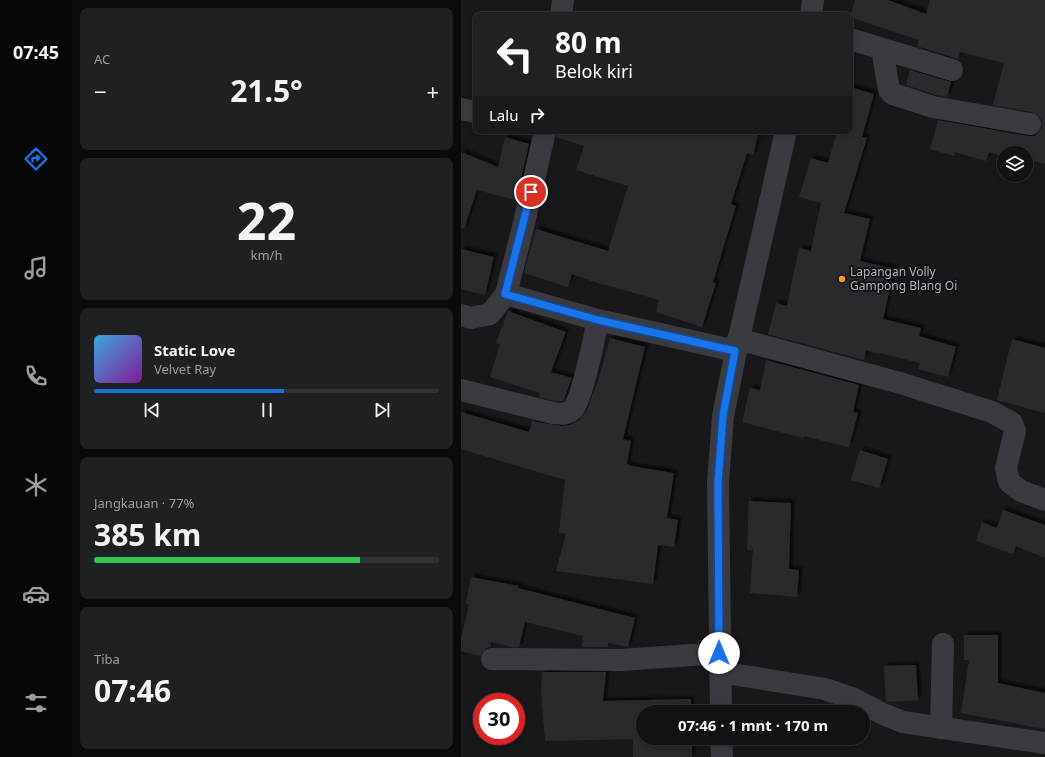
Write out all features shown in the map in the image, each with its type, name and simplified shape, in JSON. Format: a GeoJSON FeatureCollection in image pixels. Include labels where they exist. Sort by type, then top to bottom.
{"type":"FeatureCollection","features":[{"type":"Feature","properties":{"kind":"street"},"geometry":{"type":"LineString","coordinates":[[561,12],[563,0]]}},
{"type":"Feature","properties":{"kind":"street"},"geometry":{"type":"LineString","coordinates":[[811,12],[813,0]]}},
{"type":"Feature","properties":{"kind":"street"},"geometry":{"type":"LineString","coordinates":[[853,40],[953,70]]}},
{"type":"Feature","properties":{"kind":"street"},"geometry":{"type":"LineString","coordinates":[[882,49],[889,90],[893,94],[933,107],[1030,124]]}},
{"type":"Feature","properties":{"kind":"street"},"geometry":{"type":"LineString","coordinates":[[461,109],[473,111]]}},
{"type":"Feature","properties":{"kind":"street"},"geometry":{"type":"LineString","coordinates":[[461,315],[471,318],[490,314],[505,294],[524,223],[544,134]]}},
{"type":"Feature","properties":{"kind":"street"},"geometry":{"type":"LineString","coordinates":[[721,705],[718,483],[723,416],[737,345],[785,134]]}},
{"type":"Feature","properties":{"kind":"street"},"geometry":{"type":"LineString","coordinates":[[505,294],[598,320],[737,345],[900,382],[992,412],[1012,423],[1015,431],[1006,468],[1009,482],[1021,491],[1045,500]]}},
{"type":"Feature","properties":{"kind":"street"},"geometry":{"type":"LineString","coordinates":[[461,390],[565,415],[574,409],[580,397],[598,320]]}},
{"type":"Feature","properties":{"kind":"street"},"geometry":{"type":"LineString","coordinates":[[941,728],[943,644]]}},
{"type":"Feature","properties":{"kind":"street"},"geometry":{"type":"LineString","coordinates":[[492,659],[720,662],[825,689],[843,695],[903,722],[1045,743]]}},
{"type":"Feature","properties":{"kind":"street"},"geometry":{"type":"LineString","coordinates":[[721,745],[722,757]]}},
{"type":"Feature","properties":{"kind":"building"},"geometry":{"type":"Polygon","coordinates":[[[855,0],[888,0],[926,14],[930,0],[1045,0],[1045,164],[1033,161],[1033,146],[997,146],[997,155],[989,152],[986,161],[955,152],[954,156],[930,149],[938,120],[1034,136],[1042,127],[1042,120],[1038,115],[1032,112],[993,105],[1004,63],[960,52],[958,59],[917,46],[919,40],[853,18],[853,12],[851,12],[855,0]]]}},
{"type":"Feature","properties":{"kind":"building"},"geometry":{"type":"Polygon","coordinates":[[[910,70],[951,82],[947,97],[906,85],[910,70]]]}},
{"type":"Feature","properties":{"kind":"building"},"geometry":{"type":"Polygon","coordinates":[[[853,88],[874,94],[862,137],[867,138],[844,213],[870,219],[860,261],[894,269],[883,319],[921,328],[919,336],[956,347],[948,377],[918,369],[920,363],[880,353],[866,350],[864,360],[768,334],[776,303],[787,306],[799,248],[811,251],[821,203],[799,197],[811,158],[828,163],[836,134],[853,134],[853,88]]]}},
{"type":"Feature","properties":{"kind":"building"},"geometry":{"type":"Polygon","coordinates":[[[556,134],[758,134],[753,155],[747,153],[731,204],[736,206],[713,282],[716,283],[702,327],[656,312],[659,300],[603,285],[572,274],[568,287],[524,273],[536,229],[608,251],[628,186],[576,170],[584,146],[556,137],[556,134]]]}},
{"type":"Feature","properties":{"kind":"building"},"geometry":{"type":"Polygon","coordinates":[[[505,137],[529,144],[516,200],[477,190],[464,229],[461,228],[461,152],[498,167],[505,137]]]}},
{"type":"Feature","properties":{"kind":"building"},"geometry":{"type":"Polygon","coordinates":[[[461,249],[494,257],[485,295],[461,289],[461,249]]]}},
{"type":"Feature","properties":{"kind":"building"},"geometry":{"type":"Polygon","coordinates":[[[508,311],[566,332],[551,372],[572,378],[563,401],[555,401],[539,397],[540,393],[490,377],[500,344],[496,343],[508,311]]]}},
{"type":"Feature","properties":{"kind":"building"},"geometry":{"type":"Polygon","coordinates":[[[610,338],[645,347],[623,439],[631,441],[627,464],[631,466],[674,473],[667,518],[678,520],[674,547],[658,545],[653,584],[556,571],[566,534],[559,533],[565,480],[461,449],[461,412],[529,432],[532,421],[561,426],[570,425],[579,420],[587,410],[597,385],[610,338]]]}},
{"type":"Feature","properties":{"kind":"building"},"geometry":{"type":"Polygon","coordinates":[[[1012,339],[1045,348],[1045,413],[997,400],[1012,339]]]}},
{"type":"Feature","properties":{"kind":"building"},"geometry":{"type":"Polygon","coordinates":[[[766,360],[859,385],[853,412],[858,413],[849,447],[804,436],[803,438],[742,422],[750,388],[760,390],[766,360]]]}},
{"type":"Feature","properties":{"kind":"building"},"geometry":{"type":"Polygon","coordinates":[[[860,450],[888,459],[879,488],[851,480],[860,450]]]}},
{"type":"Feature","properties":{"kind":"building"},"geometry":{"type":"Polygon","coordinates":[[[749,501],[791,503],[789,569],[799,570],[797,597],[750,593],[753,550],[747,550],[749,501]]]}},
{"type":"Feature","properties":{"kind":"building"},"geometry":{"type":"Polygon","coordinates":[[[1003,510],[1045,525],[1045,558],[1016,546],[1013,554],[976,541],[982,522],[997,528],[1003,510]]]}},
{"type":"Feature","properties":{"kind":"building"},"geometry":{"type":"Polygon","coordinates":[[[471,577],[519,586],[518,588],[635,618],[628,647],[608,643],[608,647],[582,647],[583,636],[525,622],[519,647],[512,647],[491,642],[490,647],[486,648],[480,656],[461,651],[461,639],[469,605],[466,604],[471,577]]]}},
{"type":"Feature","properties":{"kind":"building"},"geometry":{"type":"Polygon","coordinates":[[[964,635],[998,635],[998,683],[1045,693],[1045,729],[961,713],[969,660],[964,660],[964,635]]]}},
{"type":"Feature","properties":{"kind":"building"},"geometry":{"type":"Polygon","coordinates":[[[916,665],[918,700],[886,702],[884,666],[916,665]]]}},
{"type":"Feature","properties":{"kind":"building"},"geometry":{"type":"Polygon","coordinates":[[[542,672],[606,672],[603,701],[691,699],[691,705],[636,705],[636,745],[692,745],[692,757],[633,757],[633,739],[545,741],[541,691],[542,672]]]}},
{"type":"Feature","properties":{"kind":"place","name":"Lapangan Volly Gampong Blang Oi"},"geometry":{"type":"Point","coordinates":[842,279]}},
{"type":"Feature","properties":{"kind":"route"},"geometry":{"type":"LineString","coordinates":[[531,192],[505,294],[598,320],[735,351],[723,416],[718,483],[719,653]]}}]}
